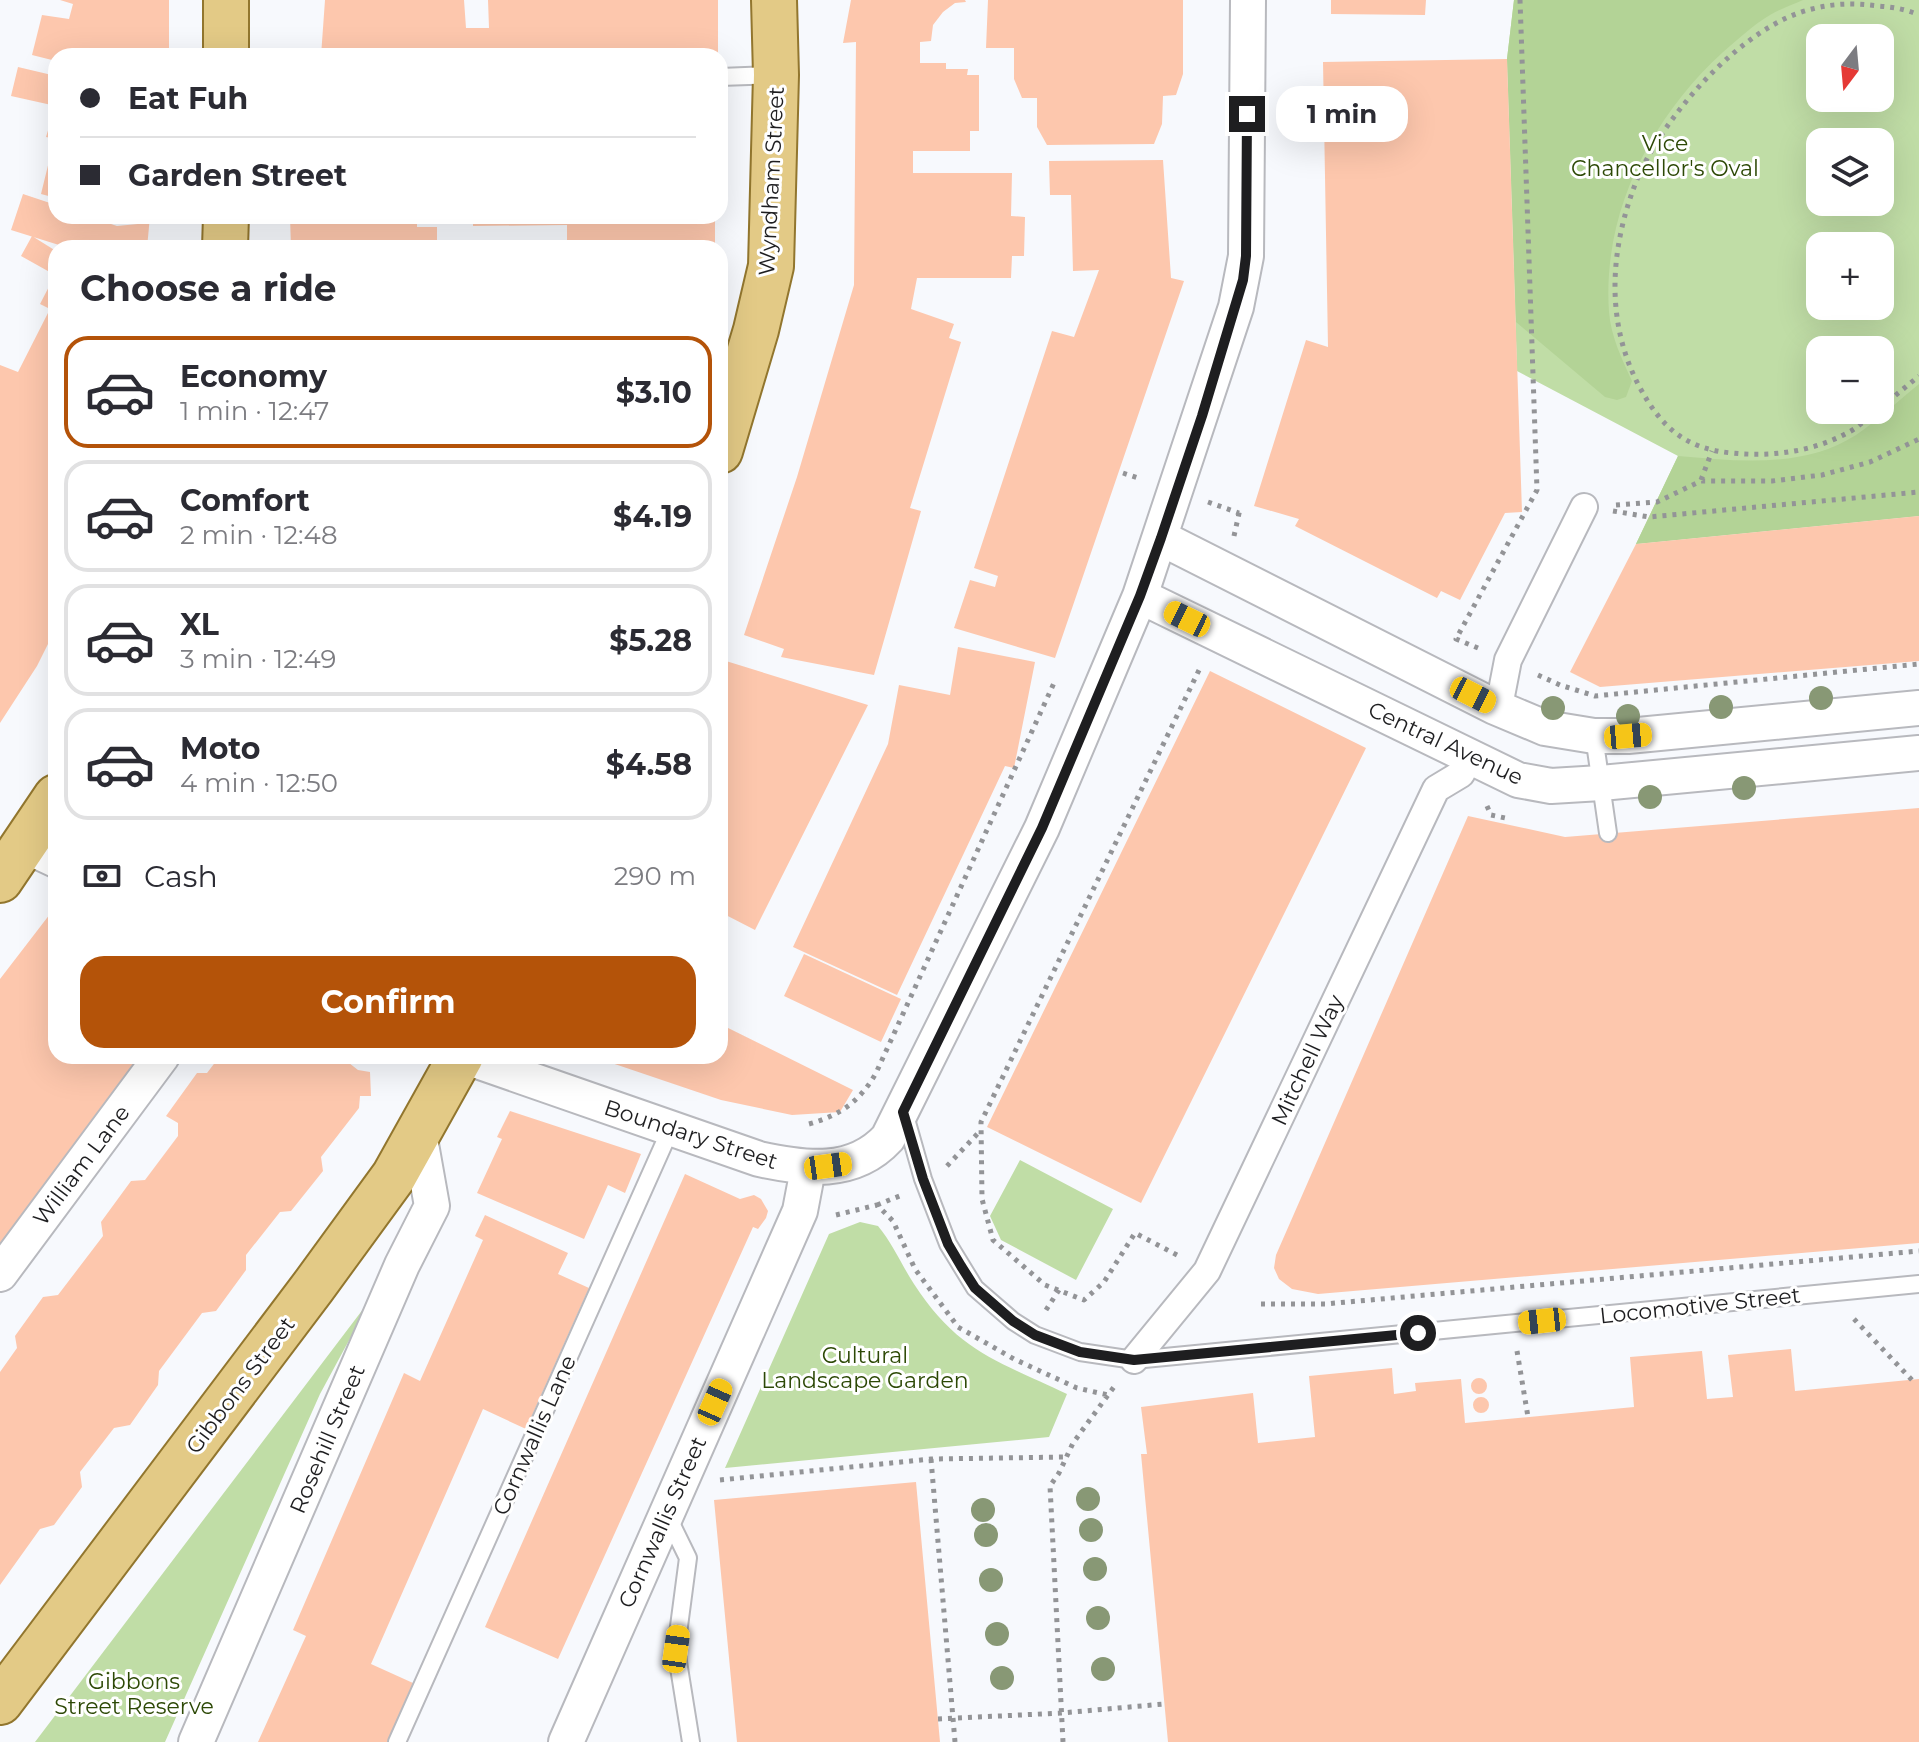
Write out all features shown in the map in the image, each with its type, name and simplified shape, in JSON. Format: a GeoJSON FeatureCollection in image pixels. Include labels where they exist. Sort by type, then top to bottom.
{"type":"FeatureCollection","features":[{"type":"Feature","properties":{"kind":"main road"},"geometry":{"type":"LineString","coordinates":[[226,0],[226,48]]}},
{"type":"Feature","properties":{"kind":"main road","name":"Wyndham Street"},"geometry":{"type":"LineString","coordinates":[[728,424],[771,266],[776,75],[774,0]]}},
{"type":"Feature","properties":{"kind":"main road"},"geometry":{"type":"LineString","coordinates":[[27,861],[48,815]]}},
{"type":"Feature","properties":{"kind":"main road","name":"Gibbons Street"},"geometry":{"type":"LineString","coordinates":[[0,1702],[394,1176],[458,1064]]}},
{"type":"Feature","properties":{"kind":"street","name":"Boundary Street"},"geometry":{"type":"LineString","coordinates":[[485,1064],[759,1159],[808,1169],[865,1157],[888,1138],[1042,828],[1140,596],[1206,403],[1243,280],[1246,256],[1248,0]]}},
{"type":"Feature","properties":{"kind":"street"},"geometry":{"type":"LineString","coordinates":[[1501,696],[1508,660],[1584,507]]}},
{"type":"Feature","properties":{"kind":"street"},"geometry":{"type":"LineString","coordinates":[[1161,538],[1495,707],[1545,728],[1594,736],[1628,736],[1919,708]]}},
{"type":"Feature","properties":{"kind":"street","name":"Central Avenue"},"geometry":{"type":"LineString","coordinates":[[1140,596],[1518,780],[1551,786],[1601,783],[1919,753]]}},
{"type":"Feature","properties":{"kind":"street","name":"Mitchell Way"},"geometry":{"type":"LineString","coordinates":[[1134,1360],[1207,1271],[1436,789],[1461,774],[1470,757]]}},
{"type":"Feature","properties":{"kind":"street","name":"William Lane"},"geometry":{"type":"LineString","coordinates":[[0,1274],[156,1064]]}},
{"type":"Feature","properties":{"kind":"street","name":"Rosehill Street"},"geometry":{"type":"LineString","coordinates":[[196,1742],[402,1265],[432,1206],[419,1133]]}},
{"type":"Feature","properties":{"kind":"street","name":"Cornwallis Street"},"geometry":{"type":"LineString","coordinates":[[566,1742],[800,1211],[808,1169]]}},
{"type":"Feature","properties":{"kind":"lane"},"geometry":{"type":"LineString","coordinates":[[728,77],[776,75]]}},
{"type":"Feature","properties":{"kind":"lane"},"geometry":{"type":"LineString","coordinates":[[1594,736],[1608,833]]}},
{"type":"Feature","properties":{"kind":"lane","name":"Locomotive Street"},"geometry":{"type":"LineString","coordinates":[[903,1112],[923,1179],[948,1244],[975,1288],[1013,1321],[1035,1335],[1080,1352],[1134,1360],[1919,1284]]}},
{"type":"Feature","properties":{"kind":"lane","name":"Cornwallis Lane"},"geometry":{"type":"LineString","coordinates":[[397,1742],[671,1128]]}},
{"type":"Feature","properties":{"kind":"lane"},"geometry":{"type":"LineString","coordinates":[[672,1498],[688,1558],[676,1649],[691,1742]]}},
{"type":"Feature","properties":{"kind":"path"},"geometry":{"type":"LineString","coordinates":[[1520,0],[1537,490],[1456,639],[1560,685],[1595,696],[1919,664]]}},
{"type":"Feature","properties":{"kind":"path"},"geometry":{"type":"LineString","coordinates":[[1861,424],[1851,432],[1819,445],[1788,453],[1752,455],[1712,451],[1678,437],[1654,413],[1621,347],[1615,313],[1615,274],[1622,225],[1637,180],[1666,126],[1703,81],[1740,48],[1774,24],[1810,9],[1848,3],[1905,9],[1919,15]]}},
{"type":"Feature","properties":{"kind":"path"},"geometry":{"type":"LineString","coordinates":[[1894,397],[1919,376]]}},
{"type":"Feature","properties":{"kind":"path"},"geometry":{"type":"LineString","coordinates":[[1584,507],[1657,502],[1701,481],[1772,481],[1822,475],[1870,462],[1919,439]]}},
{"type":"Feature","properties":{"kind":"path"},"geometry":{"type":"LineString","coordinates":[[1701,481],[1712,451]]}},
{"type":"Feature","properties":{"kind":"path"},"geometry":{"type":"LineString","coordinates":[[1584,507],[1649,517],[1919,492]]}},
{"type":"Feature","properties":{"kind":"path"},"geometry":{"type":"LineString","coordinates":[[1207,1271],[1135,1233],[1104,1282],[1084,1300],[1045,1285],[993,1240],[982,1199],[981,1122],[1202,665],[1216,665]]}},
{"type":"Feature","properties":{"kind":"path"},"geometry":{"type":"LineString","coordinates":[[809,1124],[846,1109],[871,1081],[1054,683]]}},
{"type":"Feature","properties":{"kind":"path"},"geometry":{"type":"LineString","coordinates":[[825,1221],[837,1214],[877,1205],[893,1221],[915,1269],[958,1327],[1014,1359],[1077,1388],[1108,1395]]}},
{"type":"Feature","properties":{"kind":"path"},"geometry":{"type":"LineString","coordinates":[[1261,1304],[1325,1304],[1919,1251]]}},
{"type":"Feature","properties":{"kind":"path"},"geometry":{"type":"LineString","coordinates":[[1847,1313],[1912,1380]]}},
{"type":"Feature","properties":{"kind":"path"},"geometry":{"type":"LineString","coordinates":[[1063,1742],[1050,1486],[1073,1443],[1134,1360]]}},
{"type":"Feature","properties":{"kind":"path"},"geometry":{"type":"LineString","coordinates":[[672,1498],[931,1459],[1066,1457]]}},
{"type":"Feature","properties":{"kind":"path"},"geometry":{"type":"LineString","coordinates":[[931,1459],[955,1742]]}},
{"type":"Feature","properties":{"kind":"path"},"geometry":{"type":"LineString","coordinates":[[938,1719],[1164,1704]]}},
{"type":"Feature","properties":{"kind":"green space","name":"Vice Chancellor's Oval"},"geometry":{"type":"Polygon","coordinates":[[[1514,0],[1919,0],[1919,516],[1636,544],[1678,456],[1517,371],[1507,59],[1514,0]]]}},
{"type":"Feature","properties":{"kind":"green space"},"geometry":{"type":"Polygon","coordinates":[[[1514,0],[1803,0],[1757,23],[1696,79],[1653,137],[1636,170],[1614,239],[1609,275],[1612,330],[1632,381],[1626,397],[1617,400],[1605,397],[1516,322],[1507,59],[1514,0]]]}},
{"type":"Feature","properties":{"kind":"green space"},"geometry":{"type":"Polygon","coordinates":[[[1919,384],[1919,516],[1636,544],[1678,456],[1746,461],[1814,453],[1836,446],[1871,424],[1894,424],[1894,405],[1919,384]]]}},
{"type":"Feature","properties":{"kind":"green space"},"geometry":{"type":"Polygon","coordinates":[[[1020,1160],[1113,1209],[1076,1280],[1001,1240],[990,1216],[1020,1160]]]}},
{"type":"Feature","properties":{"kind":"green space","name":"Cultural Landscape Garden"},"geometry":{"type":"Polygon","coordinates":[[[860,1222],[878,1226],[930,1307],[964,1340],[1000,1363],[1067,1394],[1049,1437],[725,1468],[829,1234],[860,1222]]]}},
{"type":"Feature","properties":{"kind":"green space","name":"Gibbons Street Reserve"},"geometry":{"type":"Polygon","coordinates":[[[373,1296],[320,1394],[165,1742],[35,1742],[373,1296]]]}},
{"type":"Feature","properties":{"kind":"building"},"geometry":{"type":"Polygon","coordinates":[[[60,0],[169,0],[169,48],[48,48],[48,59],[32,55],[42,15],[69,19],[73,4],[60,0]]]}},
{"type":"Feature","properties":{"kind":"building"},"geometry":{"type":"Polygon","coordinates":[[[325,0],[464,0],[466,28],[489,28],[488,0],[718,0],[718,48],[322,48],[325,0]]]}},
{"type":"Feature","properties":{"kind":"building"},"geometry":{"type":"Polygon","coordinates":[[[851,0],[965,0],[943,12],[933,25],[931,41],[920,42],[920,63],[946,63],[946,69],[968,69],[967,75],[979,75],[979,131],[970,131],[970,151],[913,151],[913,173],[1012,173],[1011,216],[1025,217],[1024,256],[1012,256],[1011,278],[917,278],[911,309],[954,324],[949,338],[961,342],[910,508],[921,511],[874,675],[781,657],[784,649],[744,635],[797,477],[854,285],[856,42],[843,43],[851,0]]]}},
{"type":"Feature","properties":{"kind":"building"},"geometry":{"type":"Polygon","coordinates":[[[988,0],[1183,0],[1183,74],[1176,95],[1163,96],[1162,124],[1154,144],[1047,145],[1037,127],[1037,98],[1022,98],[1014,79],[1014,48],[986,48],[988,0]]]}},
{"type":"Feature","properties":{"kind":"building"},"geometry":{"type":"Polygon","coordinates":[[[1331,0],[1426,0],[1425,15],[1331,14],[1331,0]]]}},
{"type":"Feature","properties":{"kind":"building"},"geometry":{"type":"Polygon","coordinates":[[[1507,59],[1522,512],[1505,513],[1460,600],[1441,591],[1437,598],[1295,526],[1299,519],[1254,506],[1306,340],[1328,347],[1323,62],[1507,59]]]}},
{"type":"Feature","properties":{"kind":"building"},"geometry":{"type":"Polygon","coordinates":[[[18,67],[48,74],[48,104],[11,96],[18,67]]]}},
{"type":"Feature","properties":{"kind":"building"},"geometry":{"type":"Polygon","coordinates":[[[1163,160],[1171,278],[1184,281],[1055,658],[954,628],[970,580],[995,587],[998,576],[974,568],[1052,331],[1074,337],[1099,270],[1073,271],[1071,195],[1050,195],[1049,161],[1163,160]]]}},
{"type":"Feature","properties":{"kind":"building"},"geometry":{"type":"Polygon","coordinates":[[[48,165],[48,196],[41,194],[48,165]]]}},
{"type":"Feature","properties":{"kind":"building"},"geometry":{"type":"Polygon","coordinates":[[[23,194],[48,202],[48,224],[149,224],[148,240],[48,242],[11,230],[23,194]]]}},
{"type":"Feature","properties":{"kind":"building"},"geometry":{"type":"Polygon","coordinates":[[[290,224],[417,224],[417,227],[437,227],[437,240],[291,240],[290,224]]]}},
{"type":"Feature","properties":{"kind":"building"},"geometry":{"type":"Polygon","coordinates":[[[473,224],[715,224],[715,240],[567,240],[567,225],[473,224]]]}},
{"type":"Feature","properties":{"kind":"building"},"geometry":{"type":"Polygon","coordinates":[[[32,236],[48,246],[48,271],[21,256],[32,236]]]}},
{"type":"Feature","properties":{"kind":"building"},"geometry":{"type":"Polygon","coordinates":[[[48,289],[48,308],[40,304],[48,289]]]}},
{"type":"Feature","properties":{"kind":"building"},"geometry":{"type":"Polygon","coordinates":[[[48,313],[48,644],[0,723],[0,365],[18,372],[48,313]]]}},
{"type":"Feature","properties":{"kind":"building"},"geometry":{"type":"Polygon","coordinates":[[[1919,516],[1919,661],[1600,687],[1570,672],[1636,544],[1919,516]]]}},
{"type":"Feature","properties":{"kind":"building"},"geometry":{"type":"Polygon","coordinates":[[[958,647],[1035,662],[1014,768],[1005,766],[897,995],[793,947],[888,744],[899,685],[950,695],[958,647]]]}},
{"type":"Feature","properties":{"kind":"building"},"geometry":{"type":"Polygon","coordinates":[[[728,662],[868,705],[755,930],[728,916],[728,662]]]}},
{"type":"Feature","properties":{"kind":"building"},"geometry":{"type":"Polygon","coordinates":[[[1210,671],[1366,748],[1141,1203],[987,1127],[1210,671]]]}},
{"type":"Feature","properties":{"kind":"building"},"geometry":{"type":"Polygon","coordinates":[[[1919,808],[1919,1243],[1318,1294],[1292,1289],[1279,1279],[1274,1268],[1276,1255],[1468,816],[1565,837],[1919,808]]]}},
{"type":"Feature","properties":{"kind":"building"},"geometry":{"type":"Polygon","coordinates":[[[48,917],[48,1064],[155,1064],[0,1263],[0,979],[48,917]]]}},
{"type":"Feature","properties":{"kind":"building"},"geometry":{"type":"Polygon","coordinates":[[[804,954],[901,999],[881,1042],[784,996],[804,954]]]}},
{"type":"Feature","properties":{"kind":"building"},"geometry":{"type":"Polygon","coordinates":[[[728,1028],[853,1090],[840,1112],[792,1115],[721,1100],[615,1064],[728,1064],[728,1028]]]}},
{"type":"Feature","properties":{"kind":"building"},"geometry":{"type":"Polygon","coordinates":[[[214,1064],[350,1064],[358,1070],[370,1072],[371,1096],[360,1096],[359,1108],[321,1157],[323,1171],[291,1211],[280,1212],[246,1255],[246,1270],[216,1311],[202,1313],[159,1371],[158,1385],[130,1425],[114,1428],[80,1472],[82,1487],[54,1525],[40,1529],[0,1585],[0,1372],[17,1348],[15,1336],[43,1297],[58,1295],[103,1236],[101,1222],[131,1181],[145,1180],[178,1136],[178,1123],[166,1116],[197,1073],[207,1073],[214,1064]]]}},
{"type":"Feature","properties":{"kind":"building"},"geometry":{"type":"Polygon","coordinates":[[[510,1111],[641,1154],[625,1193],[608,1185],[584,1239],[477,1193],[502,1139],[497,1137],[510,1111]]]}},
{"type":"Feature","properties":{"kind":"building"},"geometry":{"type":"Polygon","coordinates":[[[685,1174],[740,1199],[754,1195],[761,1199],[768,1211],[758,1229],[753,1227],[558,1659],[485,1627],[685,1174]]]}},
{"type":"Feature","properties":{"kind":"building"},"geometry":{"type":"Polygon","coordinates":[[[485,1215],[568,1253],[558,1274],[589,1288],[526,1429],[483,1409],[371,1664],[413,1683],[387,1742],[258,1742],[306,1636],[293,1630],[404,1373],[420,1381],[483,1240],[475,1236],[485,1215]]]}},
{"type":"Feature","properties":{"kind":"building"},"geometry":{"type":"Polygon","coordinates":[[[1791,1349],[1795,1391],[1919,1379],[1919,1742],[1168,1742],[1141,1454],[1147,1454],[1141,1407],[1253,1393],[1258,1443],[1315,1437],[1309,1376],[1392,1368],[1394,1394],[1416,1391],[1415,1383],[1461,1379],[1465,1423],[1634,1407],[1630,1357],[1702,1351],[1707,1399],[1733,1397],[1728,1355],[1791,1349]]]}},
{"type":"Feature","properties":{"kind":"building"},"geometry":{"type":"Polygon","coordinates":[[[1476,1378],[1482,1378],[1487,1386],[1485,1392],[1476,1394],[1471,1389],[1471,1383],[1476,1378]]]}},
{"type":"Feature","properties":{"kind":"building"},"geometry":{"type":"Polygon","coordinates":[[[1478,1397],[1484,1397],[1489,1405],[1487,1411],[1478,1413],[1473,1408],[1473,1402],[1478,1397]]]}},
{"type":"Feature","properties":{"kind":"building"},"geometry":{"type":"Polygon","coordinates":[[[916,1482],[940,1742],[737,1742],[714,1500],[916,1482]]]}},
{"type":"Feature","properties":{"kind":"route"},"geometry":{"type":"LineString","coordinates":[[1247,114],[1246,256],[1243,280],[1161,538],[1140,596],[1042,828],[903,1112],[923,1179],[948,1244],[961,1266],[975,1288],[1013,1321],[1035,1335],[1080,1352],[1134,1360],[1418,1333]]}}]}
